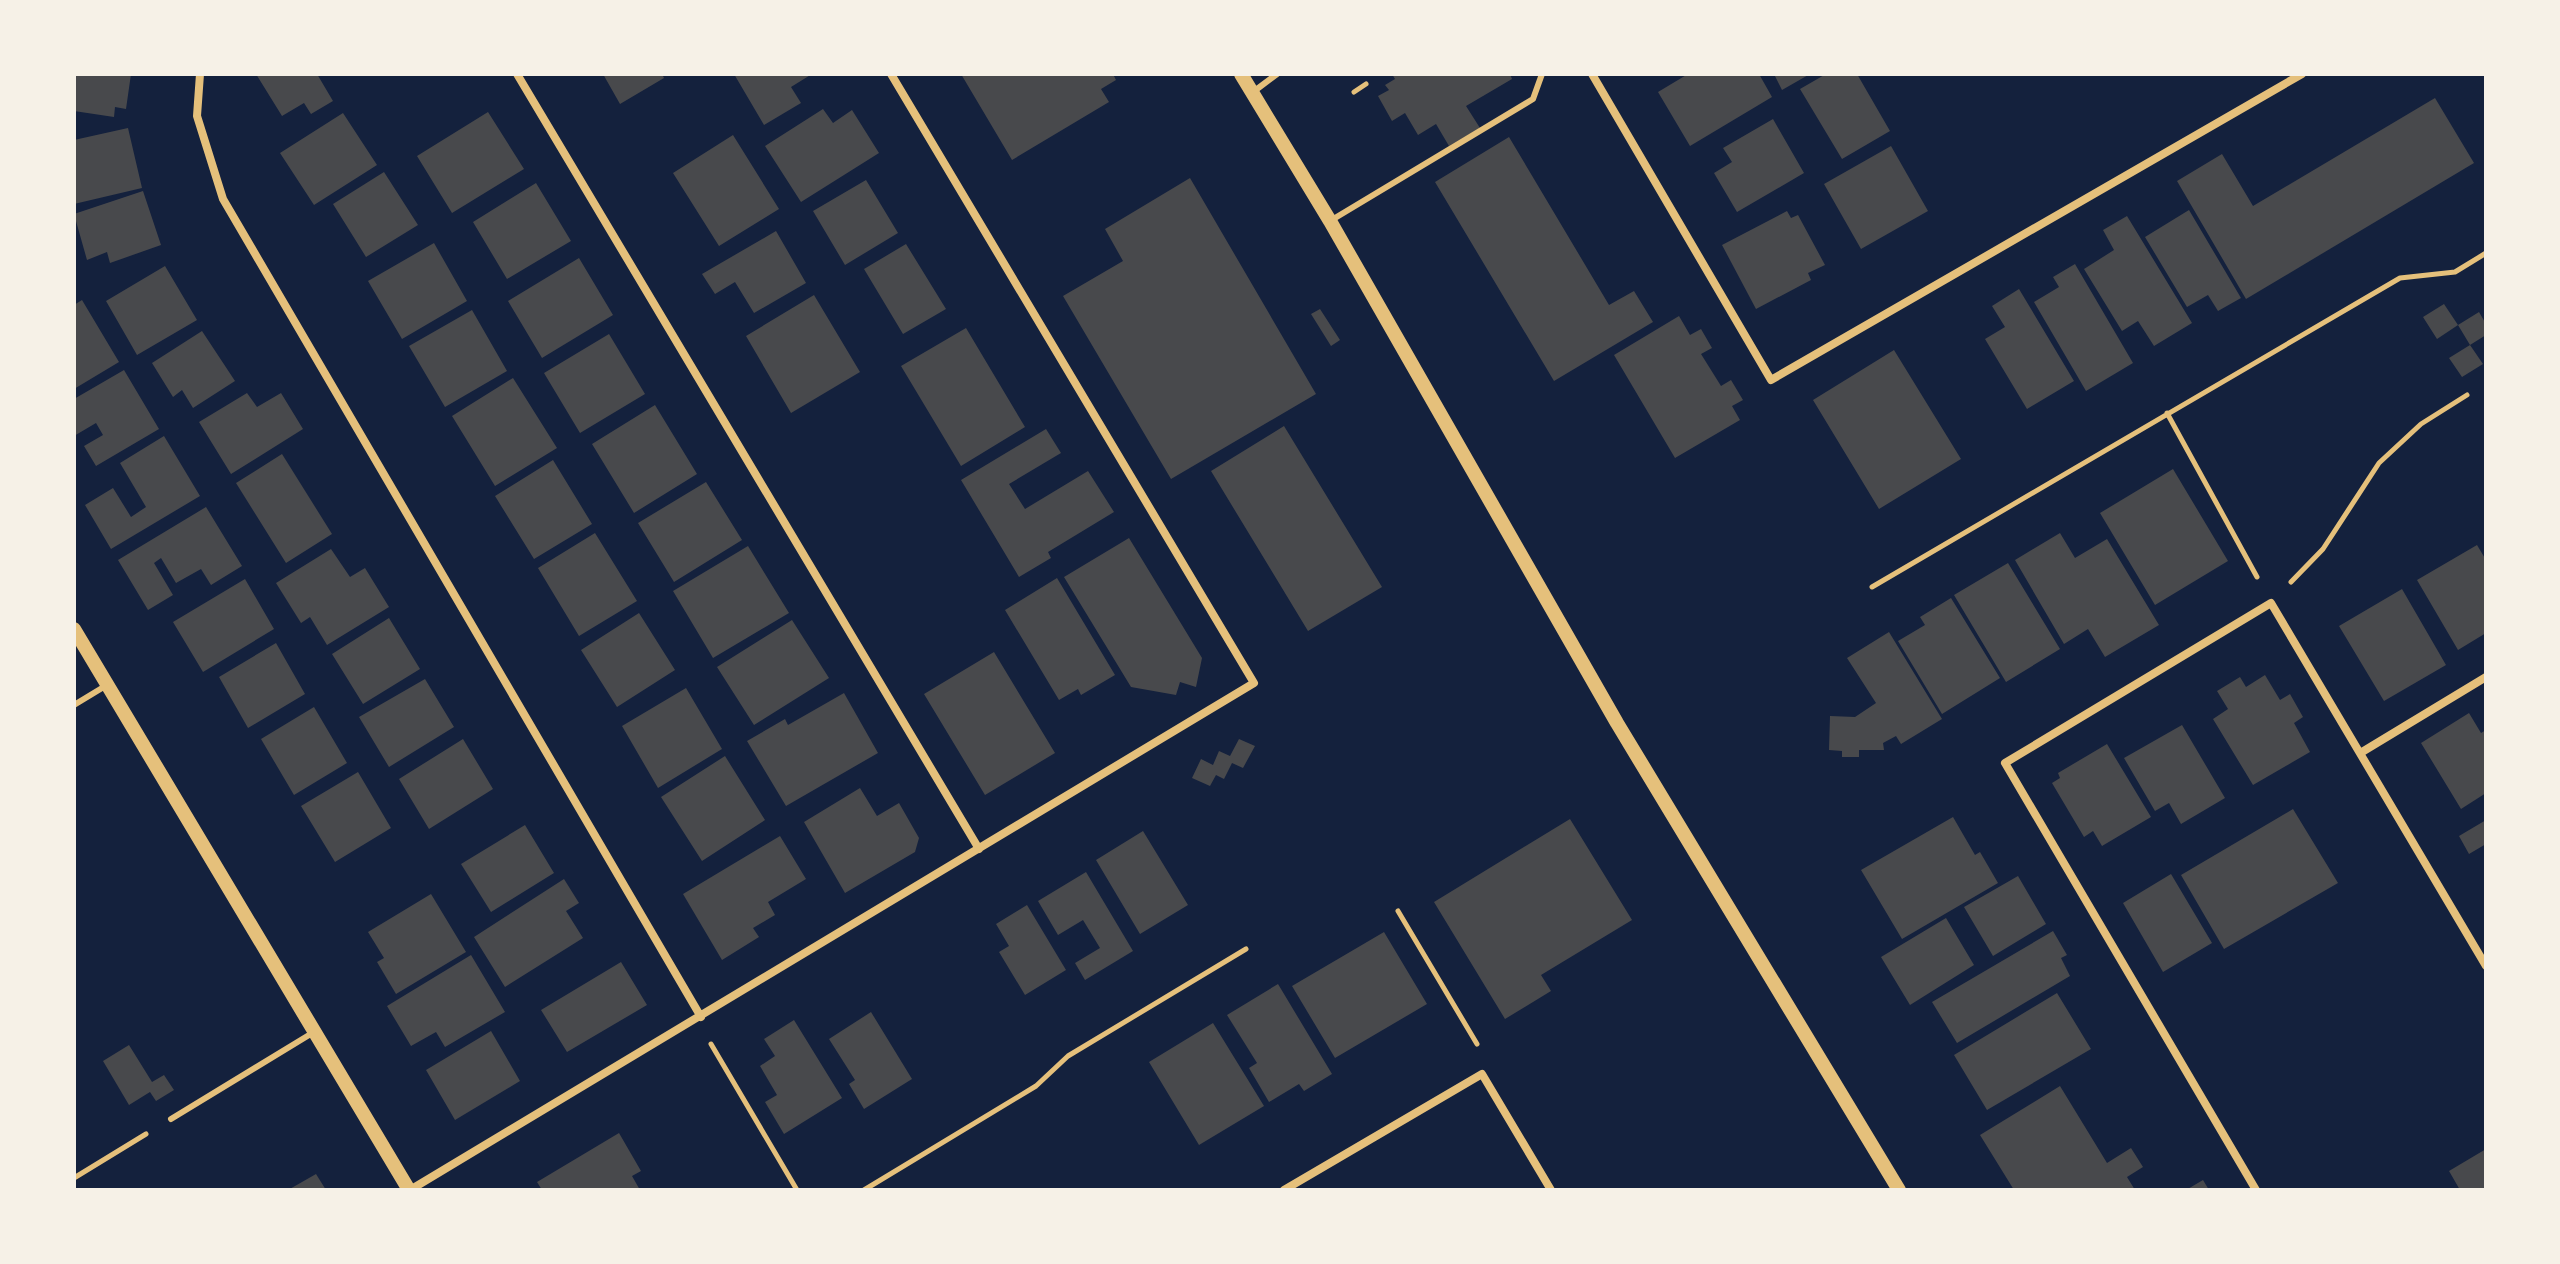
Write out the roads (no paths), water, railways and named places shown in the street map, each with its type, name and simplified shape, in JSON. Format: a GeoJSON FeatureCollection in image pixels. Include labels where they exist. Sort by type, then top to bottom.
{"type":"FeatureCollection","features":[{"type":"Feature","properties":{"kind":"street"},"geometry":{"type":"LineString","coordinates":[[200,74],[197,116],[223,199],[701,1017]]}},
{"type":"Feature","properties":{"kind":"street"},"geometry":{"type":"LineString","coordinates":[[517,74],[979,849]]}},
{"type":"Feature","properties":{"kind":"street"},"geometry":{"type":"LineString","coordinates":[[74,629],[409,1190],[1254,683],[891,74]]}},
{"type":"Feature","properties":{"kind":"street"},"geometry":{"type":"LineString","coordinates":[[1241,74],[1330,221],[1617,723],[1899,1190]]}},
{"type":"Feature","properties":{"kind":"street"},"geometry":{"type":"LineString","coordinates":[[1592,74],[1771,380],[2302,74]]}},
{"type":"Feature","properties":{"kind":"street"},"geometry":{"type":"LineString","coordinates":[[2256,1190],[2005,763],[2271,603],[2486,966]]}},
{"type":"Feature","properties":{"kind":"street"},"geometry":{"type":"LineString","coordinates":[[2362,752],[2486,677]]}},
{"type":"Feature","properties":{"kind":"street"},"geometry":{"type":"LineString","coordinates":[[1284,1190],[1482,1074],[1551,1190]]}},
{"type":"Feature","properties":{"kind":"lane"},"geometry":{"type":"LineString","coordinates":[[1253,92],[1277,74]]}},
{"type":"Feature","properties":{"kind":"lane"},"geometry":{"type":"LineString","coordinates":[[1330,221],[1533,99],[1542,74]]}},
{"type":"Feature","properties":{"kind":"lane"},"geometry":{"type":"LineString","coordinates":[[74,705],[107,685]]}},
{"type":"Feature","properties":{"kind":"lane"},"geometry":{"type":"LineString","coordinates":[[171,1119],[314,1032]]}}]}
